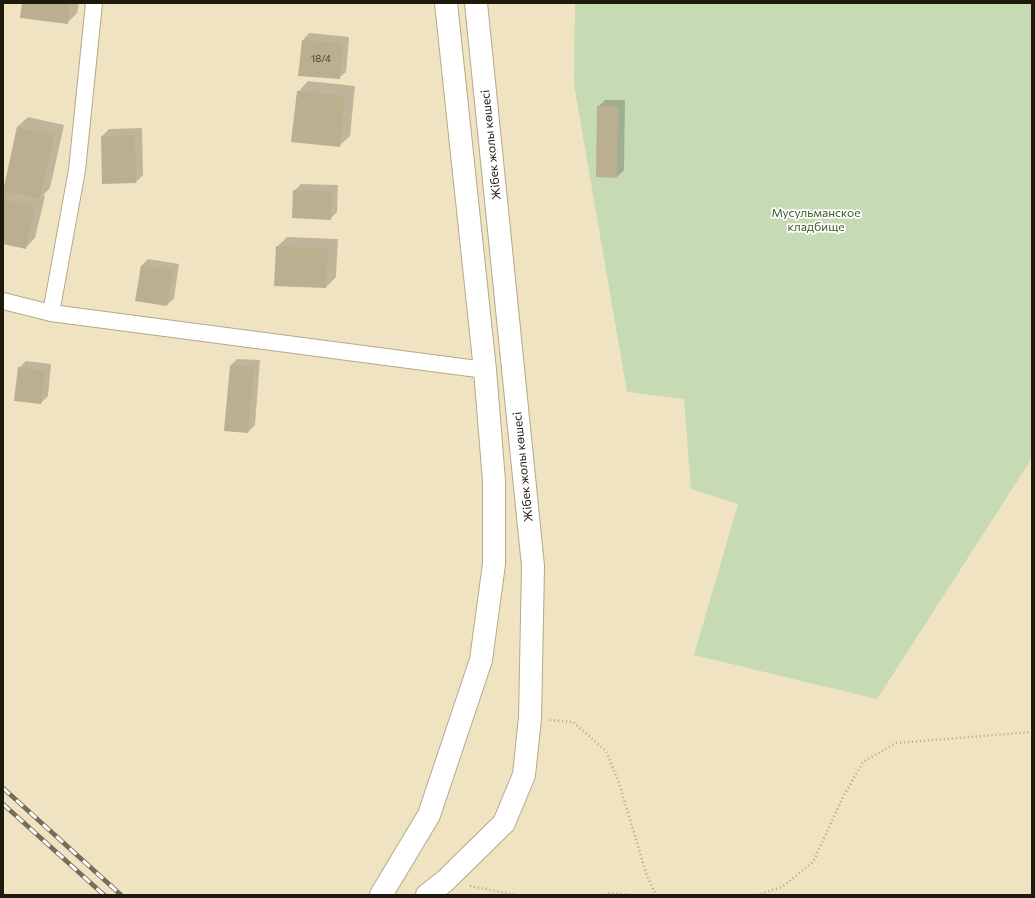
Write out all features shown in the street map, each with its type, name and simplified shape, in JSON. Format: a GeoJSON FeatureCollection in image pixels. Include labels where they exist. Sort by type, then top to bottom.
{"type":"FeatureCollection","features":[{"type":"Feature","properties":{"kind":"main road"},"geometry":{"type":"LineString","coordinates":[[381,895],[429,815],[481,660],[494,564],[494,481],[485,370],[446,3]]}},
{"type":"Feature","properties":{"kind":"main road","name":"Жібек жолы көшесі"},"geometry":{"type":"LineString","coordinates":[[427,895],[445,881],[504,823],[524,775],[530,718],[533,566],[476,3]]}},
{"type":"Feature","properties":{"kind":"street"},"geometry":{"type":"LineString","coordinates":[[51,313],[77,170],[94,3]]}},
{"type":"Feature","properties":{"kind":"street"},"geometry":{"type":"LineString","coordinates":[[3,301],[51,313],[485,370]]}},
{"type":"Feature","properties":{"kind":"path"},"geometry":{"type":"LineString","coordinates":[[530,718],[572,722],[606,751],[619,783],[647,876],[656,895]]}},
{"type":"Feature","properties":{"kind":"path"},"geometry":{"type":"LineString","coordinates":[[757,895],[782,887],[812,862],[862,762],[896,744],[1032,732]]}},
{"type":"Feature","properties":{"kind":"path"},"geometry":{"type":"LineString","coordinates":[[445,881],[517,895]]}},
{"type":"Feature","properties":{"kind":"path"},"geometry":{"type":"LineString","coordinates":[[605,895],[610,893],[634,895]]}},
{"type":"Feature","properties":{"kind":"green space","name":"Мусульманское кладбище"},"geometry":{"type":"Polygon","coordinates":[[[575,3],[1032,3],[1032,458],[877,699],[694,655],[738,504],[691,489],[684,399],[627,392],[574,84],[575,3]]]}},
{"type":"Feature","properties":{"kind":"building"},"geometry":{"type":"Polygon","coordinates":[[[22,3],[70,3],[68,24],[20,18],[22,3]]]}},
{"type":"Feature","properties":{"kind":"building"},"geometry":{"type":"Polygon","coordinates":[[[302,40],[343,43],[340,79],[298,76],[302,40]]]}},
{"type":"Feature","properties":{"kind":"building"},"geometry":{"type":"Polygon","coordinates":[[[297,91],[345,96],[340,147],[291,142],[297,91]]]}},
{"type":"Feature","properties":{"kind":"building"},"geometry":{"type":"Polygon","coordinates":[[[597,106],[618,107],[617,178],[596,177],[597,106]]]}},
{"type":"Feature","properties":{"kind":"building"},"geometry":{"type":"Polygon","coordinates":[[[17,127],[54,135],[40,199],[3,191],[17,127]]]}},
{"type":"Feature","properties":{"kind":"building"},"geometry":{"type":"Polygon","coordinates":[[[135,135],[136,183],[102,184],[101,136],[135,135]]]}},
{"type":"Feature","properties":{"kind":"building"},"geometry":{"type":"Polygon","coordinates":[[[293,190],[332,191],[331,220],[292,218],[293,190]]]}},
{"type":"Feature","properties":{"kind":"building"},"geometry":{"type":"Polygon","coordinates":[[[3,199],[35,206],[26,249],[3,244],[3,199]]]}},
{"type":"Feature","properties":{"kind":"building"},"geometry":{"type":"Polygon","coordinates":[[[276,246],[328,249],[326,288],[274,286],[276,246]]]}},
{"type":"Feature","properties":{"kind":"building"},"geometry":{"type":"Polygon","coordinates":[[[141,266],[173,270],[167,306],[135,301],[141,266]]]}},
{"type":"Feature","properties":{"kind":"building"},"geometry":{"type":"Polygon","coordinates":[[[230,365],[254,367],[248,433],[224,431],[230,365]]]}},
{"type":"Feature","properties":{"kind":"building"},"geometry":{"type":"Polygon","coordinates":[[[18,367],[45,371],[41,404],[14,401],[18,367]]]}},
{"type":"Feature","properties":{"kind":"railway"},"geometry":{"type":"LineString","coordinates":[[3,788],[121,895]]}},
{"type":"Feature","properties":{"kind":"railway"},"geometry":{"type":"LineString","coordinates":[[3,804],[104,895]]}}]}
